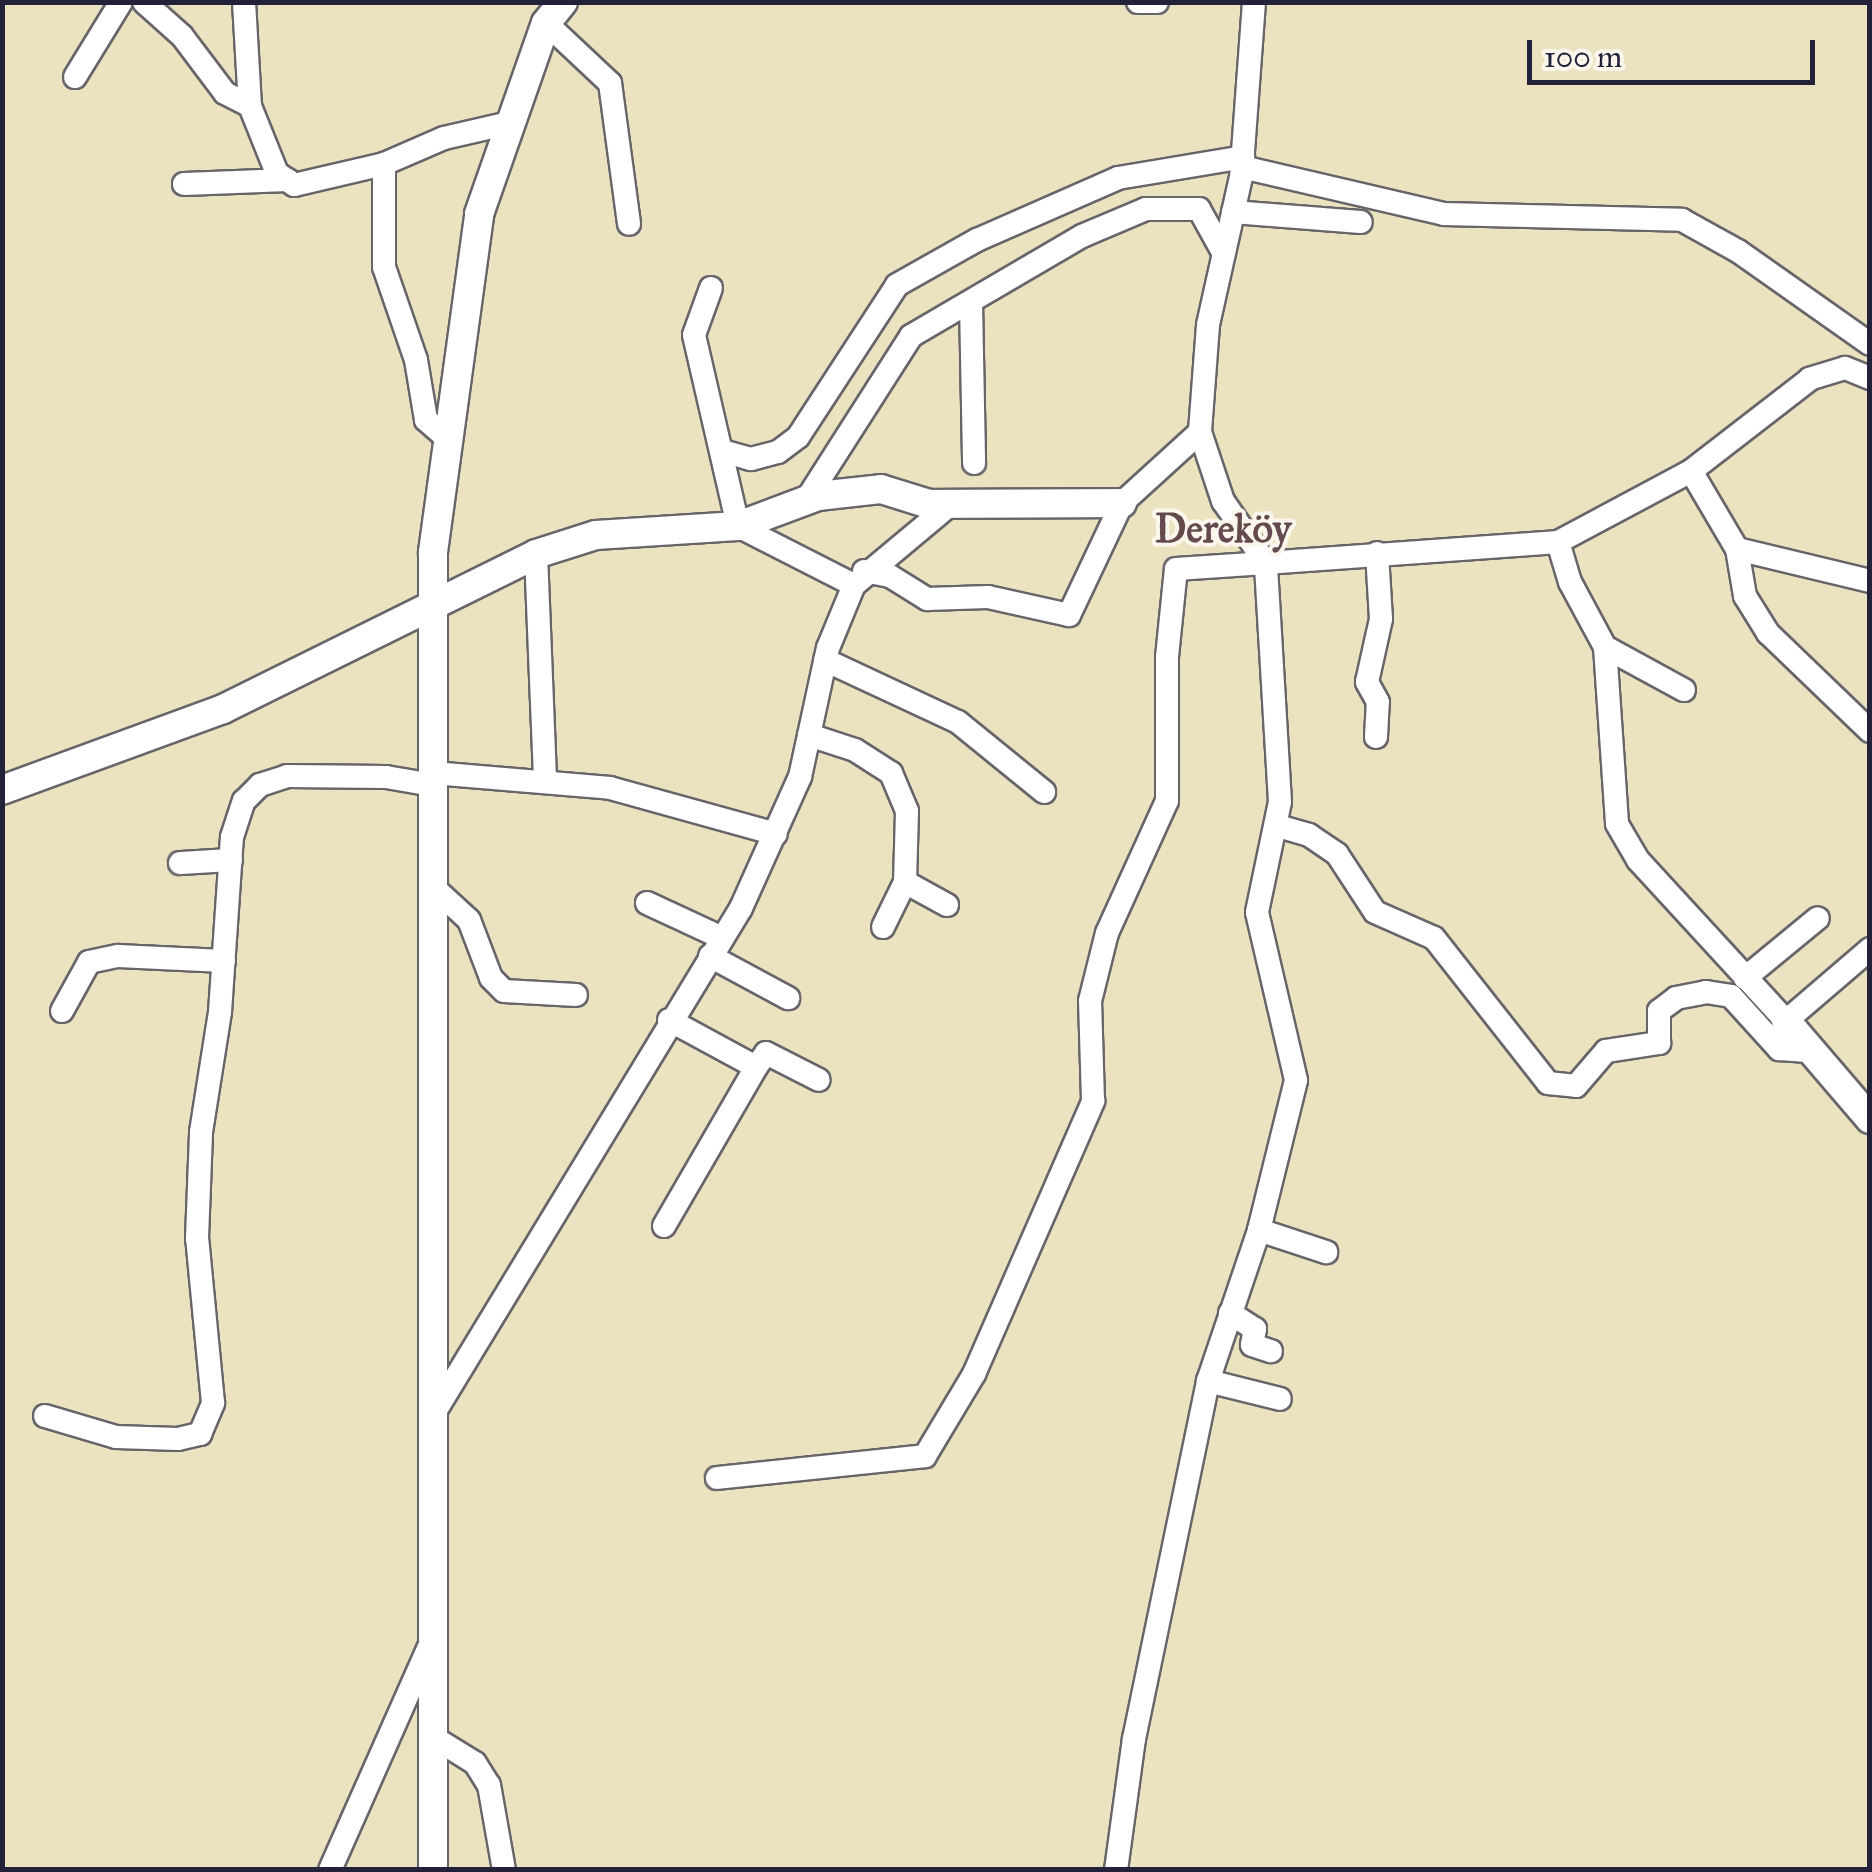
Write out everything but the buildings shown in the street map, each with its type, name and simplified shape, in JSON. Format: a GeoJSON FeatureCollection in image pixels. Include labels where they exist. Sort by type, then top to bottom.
{"type":"FeatureCollection","features":[{"type":"Feature","properties":{"kind":"street"},"geometry":{"type":"LineString","coordinates":[[74,77],[122,2]]}},
{"type":"Feature","properties":{"kind":"street"},"geometry":{"type":"LineString","coordinates":[[144,2],[182,36],[225,93],[250,106]]}},
{"type":"Feature","properties":{"kind":"street"},"geometry":{"type":"LineString","coordinates":[[244,2],[250,106],[277,173],[294,185],[384,164],[444,138],[508,123]]}},
{"type":"Feature","properties":{"kind":"street"},"geometry":{"type":"LineString","coordinates":[[1138,2],[1156,2]]}},
{"type":"Feature","properties":{"kind":"street"},"geometry":{"type":"LineString","coordinates":[[1116,1870],[1134,1739],[1208,1381],[1259,1230],[1296,1080],[1257,912],[1278,826],[1266,563],[1223,501],[1200,432],[1208,325],[1242,162],[1254,2]]}},
{"type":"Feature","properties":{"kind":"street"},"geometry":{"type":"LineString","coordinates":[[433,1870],[434,552],[479,214],[508,123],[554,13],[610,83],[630,224]]}},
{"type":"Feature","properties":{"kind":"street"},"geometry":{"type":"LineString","coordinates":[[726,452],[751,458],[778,452],[798,437],[896,285],[977,240],[1118,178],[1242,162],[1444,214],[1682,220],[1738,251],[1870,344]]}},
{"type":"Feature","properties":{"kind":"street"},"geometry":{"type":"LineString","coordinates":[[384,164],[384,267],[416,360],[426,420],[451,442]]}},
{"type":"Feature","properties":{"kind":"street"},"geometry":{"type":"LineString","coordinates":[[184,184],[288,180]]}},
{"type":"Feature","properties":{"kind":"street"},"geometry":{"type":"LineString","coordinates":[[805,502],[910,336],[1082,236],[1146,209],[1199,209],[1224,254]]}},
{"type":"Feature","properties":{"kind":"street"},"geometry":{"type":"LineString","coordinates":[[1233,212],[1362,222]]}},
{"type":"Feature","properties":{"kind":"street"},"geometry":{"type":"LineString","coordinates":[[711,288],[694,335],[726,452],[738,526]]}},
{"type":"Feature","properties":{"kind":"street"},"geometry":{"type":"LineString","coordinates":[[972,302],[974,463]]}},
{"type":"Feature","properties":{"kind":"street"},"geometry":{"type":"LineString","coordinates":[[716,1478],[926,1456],[974,1374],[1093,1100],[1094,984],[1107,933],[1167,801],[1166,656],[1176,569],[1558,542],[1691,472],[1810,379],[1844,368],[1869,376]]}},
{"type":"Feature","properties":{"kind":"street"},"geometry":{"type":"LineString","coordinates":[[738,526],[859,578],[890,576],[927,599],[988,598],[1068,615],[1122,503],[1200,432]]}},
{"type":"Feature","properties":{"kind":"street"},"geometry":{"type":"LineString","coordinates":[[1691,472],[1737,549],[1745,596],[1768,633],[1870,731]]}},
{"type":"Feature","properties":{"kind":"street"},"geometry":{"type":"LineString","coordinates":[[2,790],[223,709],[433,609],[536,554],[596,535],[738,526],[805,502],[881,489],[950,504],[1122,503]]}},
{"type":"Feature","properties":{"kind":"street"},"geometry":{"type":"LineString","coordinates":[[432,1414],[716,947],[776,834],[809,735],[825,660],[859,578],[950,504]]}},
{"type":"Feature","properties":{"kind":"street"},"geometry":{"type":"LineString","coordinates":[[1558,542],[1605,647],[1616,824],[1638,860],[1870,1119]]}},
{"type":"Feature","properties":{"kind":"street"},"geometry":{"type":"LineString","coordinates":[[1737,549],[1870,581]]}},
{"type":"Feature","properties":{"kind":"street"},"geometry":{"type":"LineString","coordinates":[[1376,737],[1378,702],[1367,682],[1381,619],[1378,553]]}},
{"type":"Feature","properties":{"kind":"street"},"geometry":{"type":"LineString","coordinates":[[536,554],[545,780]]}},
{"type":"Feature","properties":{"kind":"street"},"geometry":{"type":"LineString","coordinates":[[1605,647],[1684,690]]}},
{"type":"Feature","properties":{"kind":"street"},"geometry":{"type":"LineString","coordinates":[[825,660],[958,722],[1044,792]]}},
{"type":"Feature","properties":{"kind":"street"},"geometry":{"type":"LineString","coordinates":[[809,735],[854,750],[891,773],[908,810],[905,882],[883,927]]}},
{"type":"Feature","properties":{"kind":"street"},"geometry":{"type":"LineString","coordinates":[[45,1416],[116,1437],[200,1434],[212,1403],[197,1238],[201,1132],[224,961],[231,860],[244,801],[260,785],[304,776],[545,780],[610,788],[776,834]]}},
{"type":"Feature","properties":{"kind":"street"},"geometry":{"type":"LineString","coordinates":[[1278,826],[1309,835],[1337,854],[1376,912],[1434,938],[1548,1083],[1576,1086],[1606,1051],[1659,1043],[1659,1011],[1676,998],[1706,992],[1732,996],[1779,1049],[1811,1052]]}},
{"type":"Feature","properties":{"kind":"street"},"geometry":{"type":"LineString","coordinates":[[180,863],[231,860]]}},
{"type":"Feature","properties":{"kind":"street"},"geometry":{"type":"LineString","coordinates":[[905,882],[947,905]]}},
{"type":"Feature","properties":{"kind":"street"},"geometry":{"type":"LineString","coordinates":[[432,886],[470,920],[491,978],[504,990],[576,995]]}},
{"type":"Feature","properties":{"kind":"street"},"geometry":{"type":"LineString","coordinates":[[647,903],[788,998]]}},
{"type":"Feature","properties":{"kind":"street"},"geometry":{"type":"LineString","coordinates":[[1744,978],[1818,918]]}},
{"type":"Feature","properties":{"kind":"street"},"geometry":{"type":"LineString","coordinates":[[1786,1021],[1870,950]]}},
{"type":"Feature","properties":{"kind":"street"},"geometry":{"type":"LineString","coordinates":[[62,1011],[88,962],[118,956],[224,961]]}},
{"type":"Feature","properties":{"kind":"street"},"geometry":{"type":"LineString","coordinates":[[669,1020],[756,1067]]}},
{"type":"Feature","properties":{"kind":"street"},"geometry":{"type":"LineString","coordinates":[[664,1226],[766,1053],[819,1080]]}},
{"type":"Feature","properties":{"kind":"street"},"geometry":{"type":"LineString","coordinates":[[1259,1230],[1326,1252]]}},
{"type":"Feature","properties":{"kind":"street"},"geometry":{"type":"LineString","coordinates":[[1230,1313],[1255,1328],[1252,1345],[1271,1351]]}},
{"type":"Feature","properties":{"kind":"street"},"geometry":{"type":"LineString","coordinates":[[1208,1381],[1280,1399]]}},
{"type":"Feature","properties":{"kind":"street"},"geometry":{"type":"LineString","coordinates":[[330,1870],[432,1639]]}},
{"type":"Feature","properties":{"kind":"street"},"geometry":{"type":"LineString","coordinates":[[433,1738],[474,1763],[489,1785],[504,1870]]}},
{"type":"Feature","properties":{"kind":"district","name":"Dereköy"},"geometry":{"type":"Point","coordinates":[1223,529]}}]}
